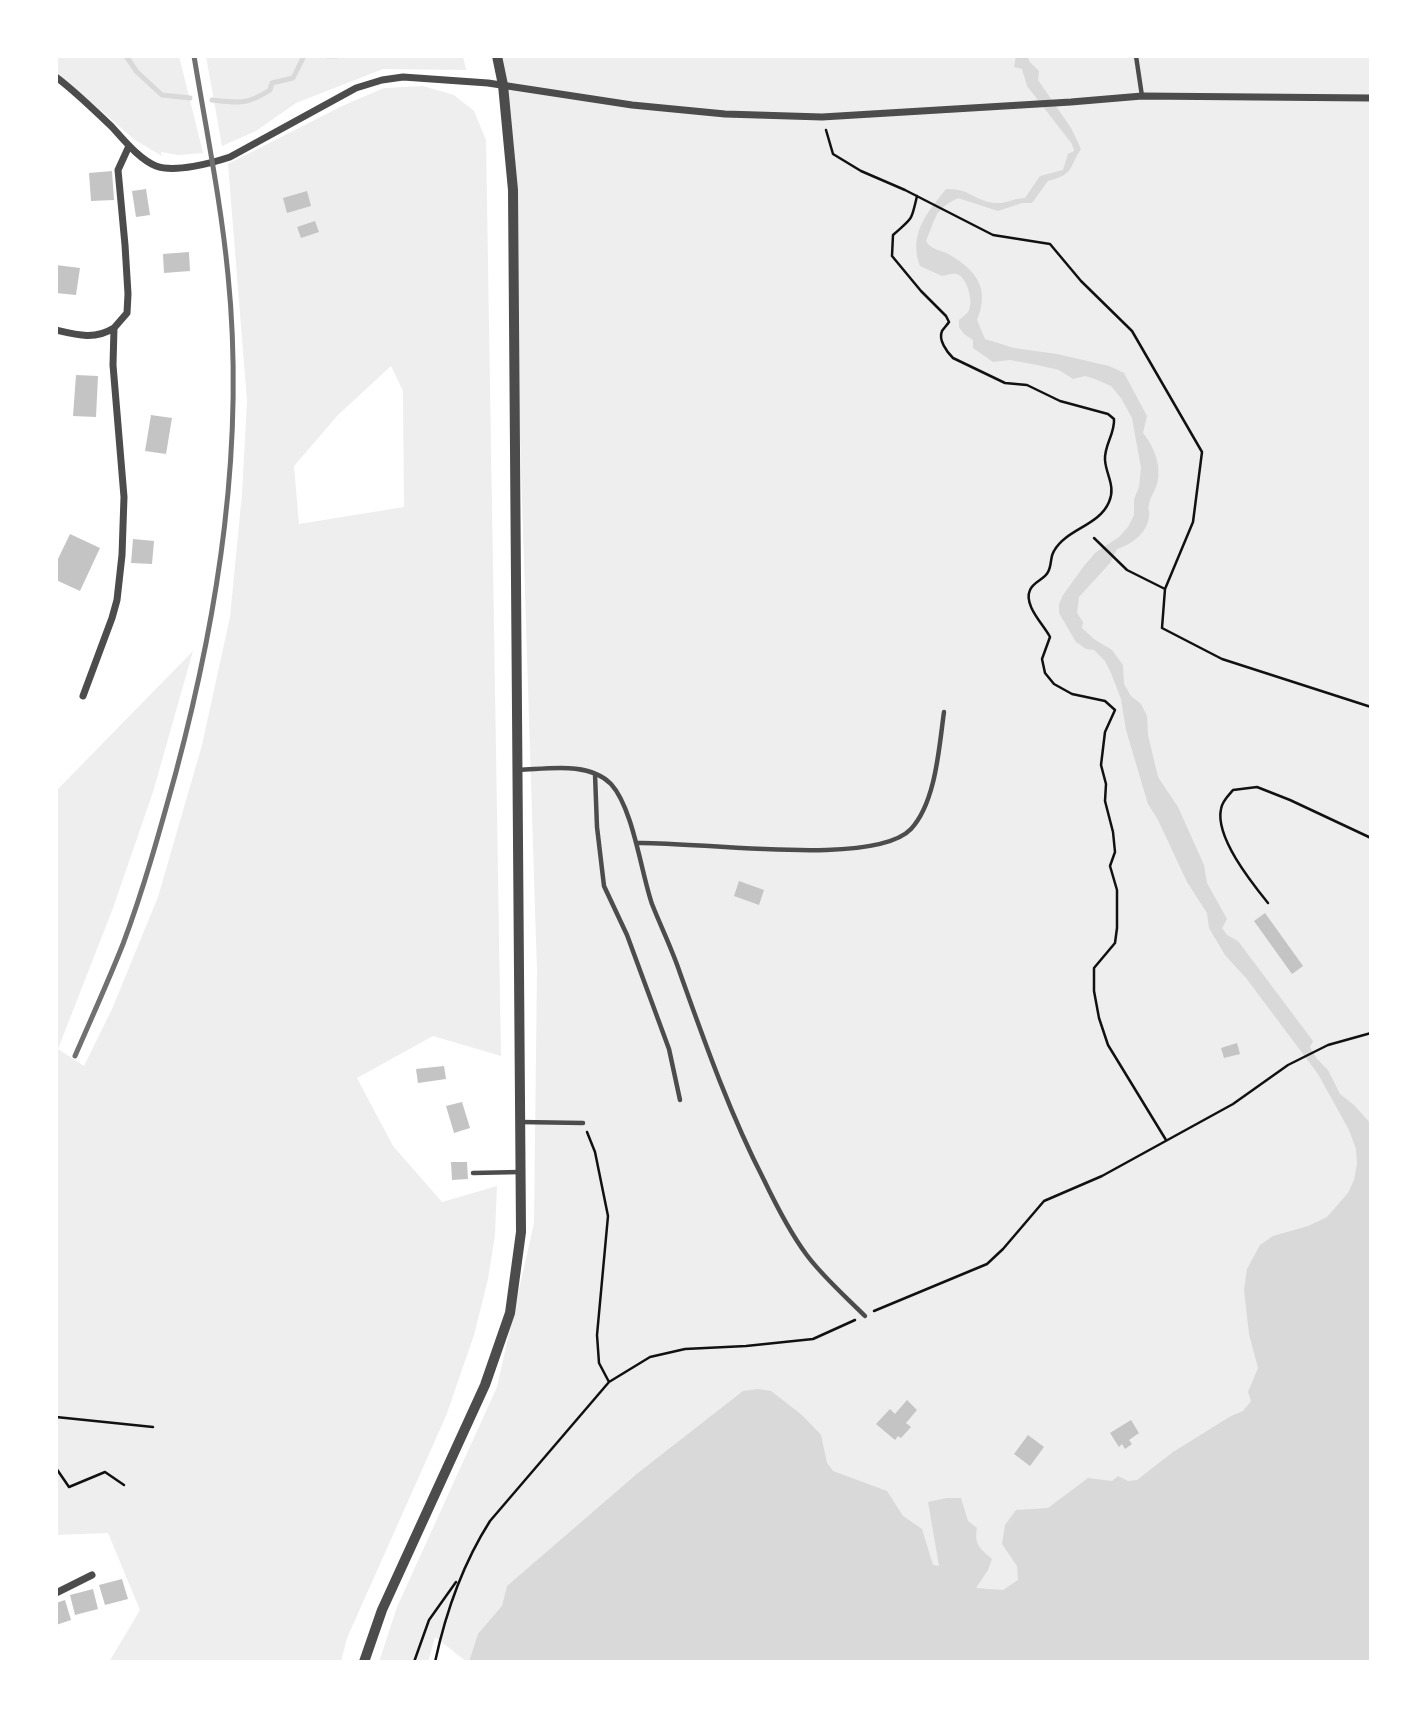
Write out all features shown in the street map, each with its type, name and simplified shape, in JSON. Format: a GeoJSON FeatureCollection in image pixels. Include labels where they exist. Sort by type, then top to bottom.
{"type":"FeatureCollection","features":[{"type":"Feature","properties":{"kind":"street"},"geometry":{"type":"LineString","coordinates":[[364,1662],[382,1610],[485,1385],[510,1313],[522,1232],[513,190],[503,85],[497,56]]}},
{"type":"Feature","properties":{"kind":"street"},"geometry":{"type":"LineString","coordinates":[[56,76],[130,146],[156,166],[171,168],[212,163],[230,157],[356,88],[382,80],[435,78],[503,85],[646,107],[725,114],[822,117],[1142,96],[1371,98]]}},
{"type":"Feature","properties":{"kind":"street"},"geometry":{"type":"LineString","coordinates":[[56,330],[92,337],[103,335],[114,328],[127,313],[118,170],[130,146]]}},
{"type":"Feature","properties":{"kind":"street"},"geometry":{"type":"LineString","coordinates":[[83,696],[117,600],[122,555],[124,497],[113,365],[114,328]]}},
{"type":"Feature","properties":{"kind":"street"},"geometry":{"type":"LineString","coordinates":[[56,1593],[92,1575]]}},
{"type":"Feature","properties":{"kind":"lane"},"geometry":{"type":"LineString","coordinates":[[1136,56],[1142,96]]}},
{"type":"Feature","properties":{"kind":"lane"},"geometry":{"type":"LineString","coordinates":[[637,844],[824,850],[865,848],[894,841],[911,829],[924,807],[935,772],[944,712]]}},
{"type":"Feature","properties":{"kind":"lane"},"geometry":{"type":"LineString","coordinates":[[517,770],[576,768],[610,782],[620,797],[637,844],[653,904],[747,1147],[806,1255],[865,1316]]}},
{"type":"Feature","properties":{"kind":"lane"},"geometry":{"type":"LineString","coordinates":[[595,774],[597,827],[604,886],[627,935],[669,1049],[680,1100]]}},
{"type":"Feature","properties":{"kind":"lane"},"geometry":{"type":"LineString","coordinates":[[520,1122],[583,1123]]}},
{"type":"Feature","properties":{"kind":"lane"},"geometry":{"type":"LineString","coordinates":[[473,1172],[521,1172]]}},
{"type":"Feature","properties":{"kind":"path"},"geometry":{"type":"LineString","coordinates":[[822,117],[832,154],[861,171],[934,204],[993,235],[1050,244],[1081,281],[1132,331],[1202,452],[1193,522],[1165,589],[1162,628],[1222,659],[1371,707]]}},
{"type":"Feature","properties":{"kind":"path"},"geometry":{"type":"LineString","coordinates":[[917,196],[916,212],[910,221],[893,235],[892,256],[921,291],[947,316],[949,321],[942,331],[941,339],[947,352],[953,358],[1005,383],[1027,385],[1060,401],[1108,414],[1114,419],[1115,429],[1105,450],[1105,463],[1112,491],[1109,503],[1093,522],[1054,551],[1048,574],[1030,590],[1028,598],[1035,619],[1050,637],[1042,659],[1045,673],[1054,684],[1072,694],[1105,701],[1115,710],[1105,732],[1101,765],[1115,852],[1110,866],[1117,890],[1117,928],[1115,943],[1094,968],[1094,991],[1108,1045],[1166,1140]]}},
{"type":"Feature","properties":{"kind":"path"},"geometry":{"type":"LineString","coordinates":[[1094,538],[1126,570],[1165,589]]}},
{"type":"Feature","properties":{"kind":"path"},"geometry":{"type":"LineString","coordinates":[[1268,903],[1236,861],[1222,825],[1221,809],[1233,790],[1257,787],[1371,838]]}},
{"type":"Feature","properties":{"kind":"path"},"geometry":{"type":"LineString","coordinates":[[414,1662],[429,1619],[458,1579],[490,1521],[609,1382],[650,1357],[685,1349],[813,1339],[987,1264],[1003,1250],[1044,1201],[1102,1176],[1233,1104],[1288,1065],[1328,1045],[1371,1032]]}},
{"type":"Feature","properties":{"kind":"path"},"geometry":{"type":"LineString","coordinates":[[583,1123],[595,1152],[608,1216],[597,1335],[599,1363],[609,1382]]}},
{"type":"Feature","properties":{"kind":"path"},"geometry":{"type":"LineString","coordinates":[[56,1417],[153,1427]]}},
{"type":"Feature","properties":{"kind":"path"},"geometry":{"type":"LineString","coordinates":[[56,1468],[69,1487],[105,1472],[124,1485]]}},
{"type":"Feature","properties":{"kind":"path"},"geometry":{"type":"LineString","coordinates":[[435,1662],[458,1579]]}},
{"type":"Feature","properties":{"kind":"shaded area"},"geometry":{"type":"Polygon","coordinates":[[[56,56],[179,56],[203,153],[178,155],[161,152],[162,156],[135,140],[56,72],[56,56]]]}},
{"type":"Feature","properties":{"kind":"shaded area"},"geometry":{"type":"Polygon","coordinates":[[[206,56],[463,56],[466,70],[383,69],[296,103],[256,131],[222,146],[206,56]]]}},
{"type":"Feature","properties":{"kind":"shaded area"},"geometry":{"type":"Polygon","coordinates":[[[500,56],[1371,56],[1371,1662],[467,1662],[435,1637],[428,1662],[379,1662],[397,1607],[497,1387],[534,1223],[537,971],[510,121],[500,56]]]}},
{"type":"Feature","properties":{"kind":"shaded area"},"geometry":{"type":"Polygon","coordinates":[[[1016,56],[1028,56],[1029,61],[1039,71],[1038,80],[1071,128],[1081,149],[1067,173],[1048,181],[1032,203],[1022,203],[998,211],[958,198],[940,211],[926,241],[959,261],[979,282],[982,299],[977,320],[985,339],[1014,348],[1057,354],[1109,366],[1124,373],[1147,416],[1143,433],[1154,450],[1158,477],[1148,507],[1146,527],[1138,537],[1117,549],[1110,563],[1079,597],[1077,613],[1083,622],[1082,628],[1112,650],[1123,665],[1124,684],[1131,696],[1141,704],[1147,716],[1148,735],[1158,777],[1178,807],[1204,865],[1207,883],[1227,919],[1222,928],[1227,935],[1238,941],[1313,1041],[1310,1047],[1328,1070],[1340,1094],[1371,1124],[1371,1662],[469,1662],[478,1634],[502,1606],[507,1586],[638,1473],[743,1391],[771,1391],[802,1415],[821,1435],[827,1463],[833,1471],[887,1491],[903,1516],[922,1529],[933,1565],[939,1566],[928,1502],[961,1498],[968,1521],[977,1528],[978,1545],[992,1559],[976,1588],[1003,1590],[1018,1580],[1017,1566],[1002,1544],[1005,1525],[1016,1510],[1048,1508],[1088,1478],[1112,1481],[1118,1476],[1128,1481],[1137,1480],[1173,1452],[1243,1411],[1251,1401],[1248,1392],[1258,1368],[1249,1334],[1244,1290],[1247,1269],[1260,1245],[1273,1236],[1308,1226],[1327,1217],[1348,1193],[1354,1180],[1356,1149],[1349,1130],[1318,1074],[1246,978],[1225,955],[1209,928],[1207,913],[1187,882],[1148,804],[1126,730],[1121,699],[1105,661],[1094,650],[1086,649],[1076,642],[1059,613],[1063,595],[1084,566],[1095,553],[1119,537],[1134,515],[1134,499],[1139,487],[1141,468],[1132,418],[1111,386],[1085,376],[1073,379],[1059,370],[1037,365],[1010,360],[993,362],[973,348],[973,340],[959,327],[959,320],[970,308],[965,282],[957,274],[942,276],[920,266],[916,244],[921,224],[946,189],[954,189],[996,203],[1025,198],[1040,176],[1063,170],[1068,154],[1074,151],[1072,144],[1027,86],[1022,69],[1014,67],[1016,56]]]}},
{"type":"Feature","properties":{"kind":"shaded area"},"geometry":{"type":"Polygon","coordinates":[[[423,86],[454,95],[474,111],[486,140],[501,1056],[433,1036],[357,1078],[393,1146],[442,1202],[497,1186],[495,1235],[488,1279],[474,1335],[446,1416],[347,1638],[341,1662],[109,1662],[140,1610],[108,1533],[56,1535],[56,791],[193,651],[153,792],[113,908],[58,1049],[84,1066],[112,1009],[158,897],[202,745],[230,617],[242,494],[247,401],[228,164],[342,106],[384,88],[423,86]],[[391,366],[338,415],[294,466],[299,524],[404,507],[403,391],[391,366]]]}},
{"type":"Feature","properties":{"kind":"building"},"geometry":{"type":"Polygon","coordinates":[[[112,171],[114,200],[91,201],[89,173],[112,171]]]}},
{"type":"Feature","properties":{"kind":"building"},"geometry":{"type":"Polygon","coordinates":[[[146,189],[150,215],[136,217],[132,191],[146,189]]]}},
{"type":"Feature","properties":{"kind":"building"},"geometry":{"type":"Polygon","coordinates":[[[307,191],[311,206],[287,213],[283,198],[307,191]]]}},
{"type":"Feature","properties":{"kind":"building"},"geometry":{"type":"Polygon","coordinates":[[[315,221],[319,232],[301,238],[297,227],[315,221]]]}},
{"type":"Feature","properties":{"kind":"building"},"geometry":{"type":"Polygon","coordinates":[[[189,252],[190,271],[164,273],[163,254],[189,252]]]}},
{"type":"Feature","properties":{"kind":"building"},"geometry":{"type":"Polygon","coordinates":[[[56,265],[80,268],[76,295],[56,293],[56,265]]]}},
{"type":"Feature","properties":{"kind":"building"},"geometry":{"type":"Polygon","coordinates":[[[76,375],[98,376],[96,417],[73,416],[76,375]]]}},
{"type":"Feature","properties":{"kind":"building"},"geometry":{"type":"Polygon","coordinates":[[[151,415],[172,418],[166,454],[145,451],[151,415]]]}},
{"type":"Feature","properties":{"kind":"building"},"geometry":{"type":"Polygon","coordinates":[[[70,534],[100,548],[80,591],[56,580],[56,563],[70,534]]]}},
{"type":"Feature","properties":{"kind":"building"},"geometry":{"type":"Polygon","coordinates":[[[133,539],[154,541],[152,564],[131,563],[133,539]]]}},
{"type":"Feature","properties":{"kind":"building"},"geometry":{"type":"Polygon","coordinates":[[[739,881],[764,890],[759,905],[734,896],[739,881]]]}},
{"type":"Feature","properties":{"kind":"building"},"geometry":{"type":"Polygon","coordinates":[[[1265,913],[1303,966],[1292,974],[1254,921],[1265,913]]]}},
{"type":"Feature","properties":{"kind":"building"},"geometry":{"type":"Polygon","coordinates":[[[1237,1043],[1240,1054],[1224,1058],[1221,1048],[1237,1043]]]}},
{"type":"Feature","properties":{"kind":"building"},"geometry":{"type":"Polygon","coordinates":[[[444,1066],[446,1079],[418,1083],[416,1069],[444,1066]]]}},
{"type":"Feature","properties":{"kind":"building"},"geometry":{"type":"Polygon","coordinates":[[[462,1102],[470,1128],[454,1133],[446,1106],[462,1102]]]}},
{"type":"Feature","properties":{"kind":"building"},"geometry":{"type":"Polygon","coordinates":[[[451,1162],[467,1162],[468,1179],[452,1180],[451,1162]]]}},
{"type":"Feature","properties":{"kind":"building"},"geometry":{"type":"Polygon","coordinates":[[[907,1400],[917,1410],[906,1423],[911,1427],[901,1438],[898,1436],[895,1440],[876,1424],[890,1409],[895,1414],[907,1400]]]}},
{"type":"Feature","properties":{"kind":"building"},"geometry":{"type":"Polygon","coordinates":[[[1131,1420],[1139,1433],[1129,1440],[1132,1444],[1125,1449],[1122,1444],[1119,1447],[1110,1433],[1131,1420]]]}},
{"type":"Feature","properties":{"kind":"building"},"geometry":{"type":"Polygon","coordinates":[[[1028,1435],[1044,1447],[1030,1466],[1014,1454],[1028,1435]]]}},
{"type":"Feature","properties":{"kind":"building"},"geometry":{"type":"Polygon","coordinates":[[[122,1579],[128,1599],[105,1605],[99,1585],[122,1579]]]}},
{"type":"Feature","properties":{"kind":"building"},"geometry":{"type":"Polygon","coordinates":[[[93,1589],[98,1609],[75,1615],[70,1595],[93,1589]]]}},
{"type":"Feature","properties":{"kind":"building"},"geometry":{"type":"Polygon","coordinates":[[[65,1600],[71,1620],[56,1625],[56,1603],[65,1600]]]}},
{"type":"Feature","properties":{"kind":"waterway"},"geometry":{"type":"LineString","coordinates":[[126,56],[137,72],[162,95],[190,98]]}},
{"type":"Feature","properties":{"kind":"waterway"},"geometry":{"type":"LineString","coordinates":[[212,100],[249,101],[270,90],[272,83],[293,78],[304,56]]}},
{"type":"Feature","properties":{"kind":"waterway"},"geometry":{"type":"LineString","coordinates":[[328,56],[336,56]]}},
{"type":"Feature","properties":{"kind":"railway"},"geometry":{"type":"LineString","coordinates":[[75,1056],[123,944],[164,815],[205,650],[224,526],[233,401],[228,275],[194,56]]}}]}
